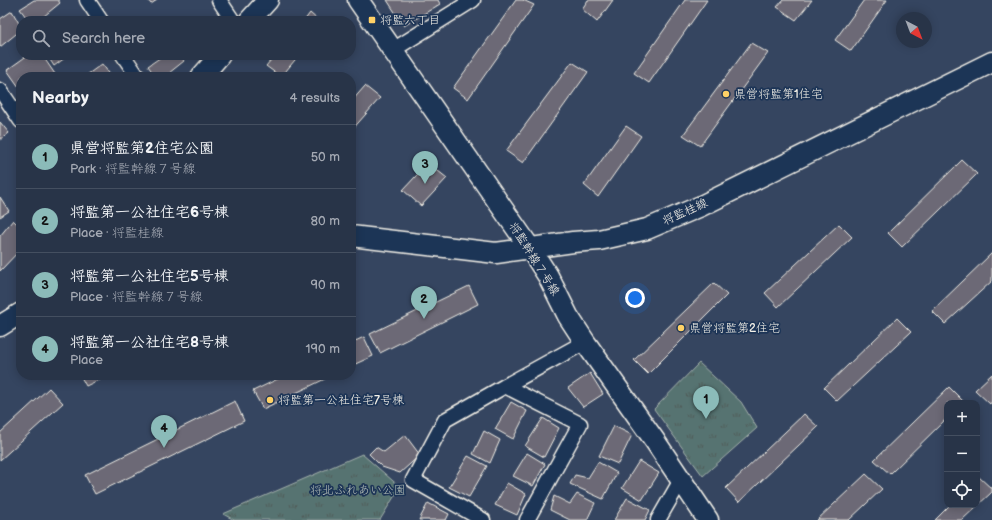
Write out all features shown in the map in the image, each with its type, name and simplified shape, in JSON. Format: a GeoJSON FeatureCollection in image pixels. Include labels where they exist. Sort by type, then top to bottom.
{"type":"FeatureCollection","features":[{"type":"Feature","properties":{"kind":"street"},"geometry":{"type":"LineString","coordinates":[[87,0],[98,16]]}},
{"type":"Feature","properties":{"kind":"street"},"geometry":{"type":"LineString","coordinates":[[219,0],[230,16]]}},
{"type":"Feature","properties":{"kind":"street"},"geometry":{"type":"LineString","coordinates":[[254,16],[268,0]]}},
{"type":"Feature","properties":{"kind":"street","name":"将監幹線７号線"},"geometry":{"type":"LineString","coordinates":[[358,0],[530,248],[548,276],[568,316],[585,342],[655,441],[708,520]]}},
{"type":"Feature","properties":{"kind":"street"},"geometry":{"type":"LineString","coordinates":[[392,50],[473,0]]}},
{"type":"Feature","properties":{"kind":"street"},"geometry":{"type":"LineString","coordinates":[[126,60],[135,72]]}},
{"type":"Feature","properties":{"kind":"street"},"geometry":{"type":"LineString","coordinates":[[205,72],[216,60]]}},
{"type":"Feature","properties":{"kind":"street","name":"将監桂線"},"geometry":{"type":"LineString","coordinates":[[356,237],[496,253],[573,242],[599,240],[646,229],[701,206],[992,62]]}},
{"type":"Feature","properties":{"kind":"street"},"geometry":{"type":"LineString","coordinates":[[0,90],[16,114]]}},
{"type":"Feature","properties":{"kind":"street"},"geometry":{"type":"LineString","coordinates":[[483,520],[413,480],[445,420],[585,342]]}},
{"type":"Feature","properties":{"kind":"street"},"geometry":{"type":"LineString","coordinates":[[505,386],[580,424],[527,520]]}},
{"type":"Feature","properties":{"kind":"street"},"geometry":{"type":"LineString","coordinates":[[658,520],[681,480]]}},
{"type":"Feature","properties":{"kind":"green space"},"geometry":{"type":"Polygon","coordinates":[[[699,363],[741,402],[757,428],[703,476],[654,409],[699,363]]]}},
{"type":"Feature","properties":{"kind":"green space","name":"将北ふれあい公園"},"geometry":{"type":"Polygon","coordinates":[[[362,454],[400,487],[380,520],[234,520],[223,514],[362,454]]]}},
{"type":"Feature","properties":{"kind":"building"},"geometry":{"type":"Polygon","coordinates":[[[34,0],[58,0],[60,3],[44,16],[25,16],[20,9],[34,0]]]}},
{"type":"Feature","properties":{"kind":"building"},"geometry":{"type":"Polygon","coordinates":[[[148,0],[157,0],[151,4],[148,0]]]}},
{"type":"Feature","properties":{"kind":"building"},"geometry":{"type":"Polygon","coordinates":[[[387,0],[438,0],[440,4],[404,26],[387,0]]]}},
{"type":"Feature","properties":{"kind":"building"},"geometry":{"type":"Polygon","coordinates":[[[516,0],[523,0],[534,5],[468,99],[453,88],[516,0]]]}},
{"type":"Feature","properties":{"kind":"building"},"geometry":{"type":"Polygon","coordinates":[[[588,0],[613,0],[597,22],[582,9],[588,0]]]}},
{"type":"Feature","properties":{"kind":"building"},"geometry":{"type":"Polygon","coordinates":[[[685,0],[707,0],[649,83],[634,73],[685,0]]]}},
{"type":"Feature","properties":{"kind":"building"},"geometry":{"type":"Polygon","coordinates":[[[783,0],[812,0],[796,20],[777,7],[783,0]]]}},
{"type":"Feature","properties":{"kind":"building"},"geometry":{"type":"Polygon","coordinates":[[[864,0],[887,0],[851,51],[835,40],[864,0]]]}},
{"type":"Feature","properties":{"kind":"building"},"geometry":{"type":"Polygon","coordinates":[[[12,11],[16,18],[16,34],[0,47],[0,19],[12,11]]]}},
{"type":"Feature","properties":{"kind":"building","name":"県営将監第1住宅"},"geometry":{"type":"Polygon","coordinates":[[[751,43],[768,53],[700,146],[683,135],[751,43]]]}},
{"type":"Feature","properties":{"kind":"building"},"geometry":{"type":"Polygon","coordinates":[[[21,60],[45,60],[54,72],[16,72],[16,83],[7,70],[21,60]]]}},
{"type":"Feature","properties":{"kind":"building"},"geometry":{"type":"Polygon","coordinates":[[[50,60],[62,60],[54,66],[50,60]]]}},
{"type":"Feature","properties":{"kind":"building"},"geometry":{"type":"Polygon","coordinates":[[[157,60],[184,61],[170,72],[152,72],[148,66],[157,60]]]}},
{"type":"Feature","properties":{"kind":"building"},"geometry":{"type":"Polygon","coordinates":[[[271,60],[295,60],[285,72],[274,72],[266,66],[271,60]]]}},
{"type":"Feature","properties":{"kind":"building"},"geometry":{"type":"Polygon","coordinates":[[[572,62],[588,72],[523,163],[506,151],[572,62]]]}},
{"type":"Feature","properties":{"kind":"building"},"geometry":{"type":"Polygon","coordinates":[[[102,64],[108,72],[91,72],[102,64]]]}},
{"type":"Feature","properties":{"kind":"building"},"geometry":{"type":"Polygon","coordinates":[[[365,86],[380,98],[356,125],[356,96],[365,86]]]}},
{"type":"Feature","properties":{"kind":"building"},"geometry":{"type":"Polygon","coordinates":[[[0,122],[9,133],[0,140],[0,122]]]}},
{"type":"Feature","properties":{"kind":"building"},"geometry":{"type":"Polygon","coordinates":[[[626,126],[641,136],[598,197],[584,185],[626,126]]]}},
{"type":"Feature","properties":{"kind":"building"},"geometry":{"type":"Polygon","coordinates":[[[962,160],[977,174],[902,247],[888,233],[962,160]]]}},
{"type":"Feature","properties":{"kind":"building"},"geometry":{"type":"Polygon","coordinates":[[[428,163],[447,178],[421,206],[403,190],[428,163]]]}},
{"type":"Feature","properties":{"kind":"building"},"geometry":{"type":"Polygon","coordinates":[[[0,197],[9,211],[0,217],[0,197]]]}},
{"type":"Feature","properties":{"kind":"building"},"geometry":{"type":"Polygon","coordinates":[[[13,220],[16,223],[16,254],[0,271],[0,236],[13,220]]]}},
{"type":"Feature","properties":{"kind":"building","name":"県営将監第2住宅"},"geometry":{"type":"Polygon","coordinates":[[[839,224],[852,237],[778,307],[765,293],[839,224]]]}},
{"type":"Feature","properties":{"kind":"building"},"geometry":{"type":"Polygon","coordinates":[[[992,253],[992,281],[945,324],[932,311],[992,253]]]}},
{"type":"Feature","properties":{"kind":"building","name":"県営将監第2住宅"},"geometry":{"type":"Polygon","coordinates":[[[714,283],[727,295],[648,374],[634,360],[714,283]]]}},
{"type":"Feature","properties":{"kind":"building"},"geometry":{"type":"Polygon","coordinates":[[[469,286],[478,304],[380,353],[370,334],[469,286]]]}},
{"type":"Feature","properties":{"kind":"building"},"geometry":{"type":"Polygon","coordinates":[[[897,318],[911,332],[837,401],[824,388],[897,318]]]}},
{"type":"Feature","properties":{"kind":"building","name":"将監第一公社住宅7号棟"},"geometry":{"type":"Polygon","coordinates":[[[364,337],[373,356],[356,364],[356,341],[364,337]]]}},
{"type":"Feature","properties":{"kind":"building"},"geometry":{"type":"Polygon","coordinates":[[[590,373],[603,394],[583,407],[568,388],[590,373]]]}},
{"type":"Feature","properties":{"kind":"building"},"geometry":{"type":"Polygon","coordinates":[[[992,374],[992,401],[990,404],[975,390],[992,374]]]}},
{"type":"Feature","properties":{"kind":"building"},"geometry":{"type":"Polygon","coordinates":[[[83,380],[99,380],[86,386],[83,380]]]}},
{"type":"Feature","properties":{"kind":"building","name":"将監第一公社住宅7号棟"},"geometry":{"type":"Polygon","coordinates":[[[276,380],[323,380],[263,409],[253,391],[276,380]]]}},
{"type":"Feature","properties":{"kind":"building"},"geometry":{"type":"Polygon","coordinates":[[[949,387],[962,400],[944,400],[944,421],[890,474],[874,460],[949,387]]]}},
{"type":"Feature","properties":{"kind":"building"},"geometry":{"type":"Polygon","coordinates":[[[49,388],[63,403],[0,460],[0,433],[49,388]]]}},
{"type":"Feature","properties":{"kind":"building"},"geometry":{"type":"Polygon","coordinates":[[[235,401],[244,421],[95,494],[85,475],[235,401]]]}},
{"type":"Feature","properties":{"kind":"building"},"geometry":{"type":"Polygon","coordinates":[[[511,402],[527,411],[513,439],[495,429],[511,402]]]}},
{"type":"Feature","properties":{"kind":"building"},"geometry":{"type":"Polygon","coordinates":[[[804,414],[818,427],[739,502],[726,488],[804,414]]]}},
{"type":"Feature","properties":{"kind":"building"},"geometry":{"type":"Polygon","coordinates":[[[543,418],[559,428],[544,457],[525,446],[543,418]]]}},
{"type":"Feature","properties":{"kind":"building"},"geometry":{"type":"Polygon","coordinates":[[[614,426],[632,435],[618,464],[599,456],[614,426]]]}},
{"type":"Feature","properties":{"kind":"building"},"geometry":{"type":"Polygon","coordinates":[[[484,431],[500,440],[490,463],[473,454],[484,431]]]}},
{"type":"Feature","properties":{"kind":"building"},"geometry":{"type":"Polygon","coordinates":[[[405,435],[420,455],[400,473],[382,467],[369,454],[376,447],[384,452],[405,435]]]}},
{"type":"Feature","properties":{"kind":"building"},"geometry":{"type":"Polygon","coordinates":[[[527,453],[545,464],[533,486],[513,476],[527,453]]]}},
{"type":"Feature","properties":{"kind":"building"},"geometry":{"type":"Polygon","coordinates":[[[468,456],[487,466],[469,497],[449,487],[468,456]]]}},
{"type":"Feature","properties":{"kind":"building"},"geometry":{"type":"Polygon","coordinates":[[[639,461],[659,473],[642,500],[622,488],[639,461]]]}},
{"type":"Feature","properties":{"kind":"building"},"geometry":{"type":"Polygon","coordinates":[[[598,462],[617,473],[603,499],[570,484],[575,475],[588,478],[598,462]]]}},
{"type":"Feature","properties":{"kind":"building"},"geometry":{"type":"Polygon","coordinates":[[[866,474],[882,489],[849,520],[817,520],[866,474]]]}},
{"type":"Feature","properties":{"kind":"building"},"geometry":{"type":"Polygon","coordinates":[[[980,478],[992,489],[992,492],[980,503],[980,478]]]}},
{"type":"Feature","properties":{"kind":"building"},"geometry":{"type":"Polygon","coordinates":[[[507,483],[526,494],[517,515],[495,505],[507,483]]]}},
{"type":"Feature","properties":{"kind":"building"},"geometry":{"type":"Polygon","coordinates":[[[577,494],[595,503],[587,520],[570,520],[550,510],[554,496],[570,504],[577,494]]]}},
{"type":"Feature","properties":{"kind":"building"},"geometry":{"type":"Polygon","coordinates":[[[627,498],[650,510],[645,520],[614,520],[627,498]]]}},
{"type":"Feature","properties":{"kind":"building"},"geometry":{"type":"Polygon","coordinates":[[[428,503],[449,514],[446,520],[419,520],[428,503]]]}},
{"type":"Feature","properties":{"kind":"building"},"geometry":{"type":"Polygon","coordinates":[[[947,508],[975,508],[962,520],[935,520],[947,508]]]}},
{"type":"Feature","properties":{"kind":"place","name":"将監六丁目"},"geometry":{"type":"Point","coordinates":[372,20]}},
{"type":"Feature","properties":{"kind":"place","name":"県営将監第1住宅"},"geometry":{"type":"Point","coordinates":[726,94]}},
{"type":"Feature","properties":{"kind":"place","name":"将監第一公社住宅5号棟"},"geometry":{"type":"Point","coordinates":[425,184]}},
{"type":"Feature","properties":{"kind":"place","name":"将監第一公社住宅6号棟"},"geometry":{"type":"Point","coordinates":[424,319]}},
{"type":"Feature","properties":{"kind":"place","name":"県営将監第2住宅"},"geometry":{"type":"Point","coordinates":[681,328]}},
{"type":"Feature","properties":{"kind":"place","name":"将監第一公社住宅7号棟"},"geometry":{"type":"Point","coordinates":[270,400]}},
{"type":"Feature","properties":{"kind":"place","name":"県営将監第2住宅公園"},"geometry":{"type":"Point","coordinates":[706,419]}},
{"type":"Feature","properties":{"kind":"place","name":"将監第一公社住宅8号棟"},"geometry":{"type":"Point","coordinates":[164,448]}}]}
